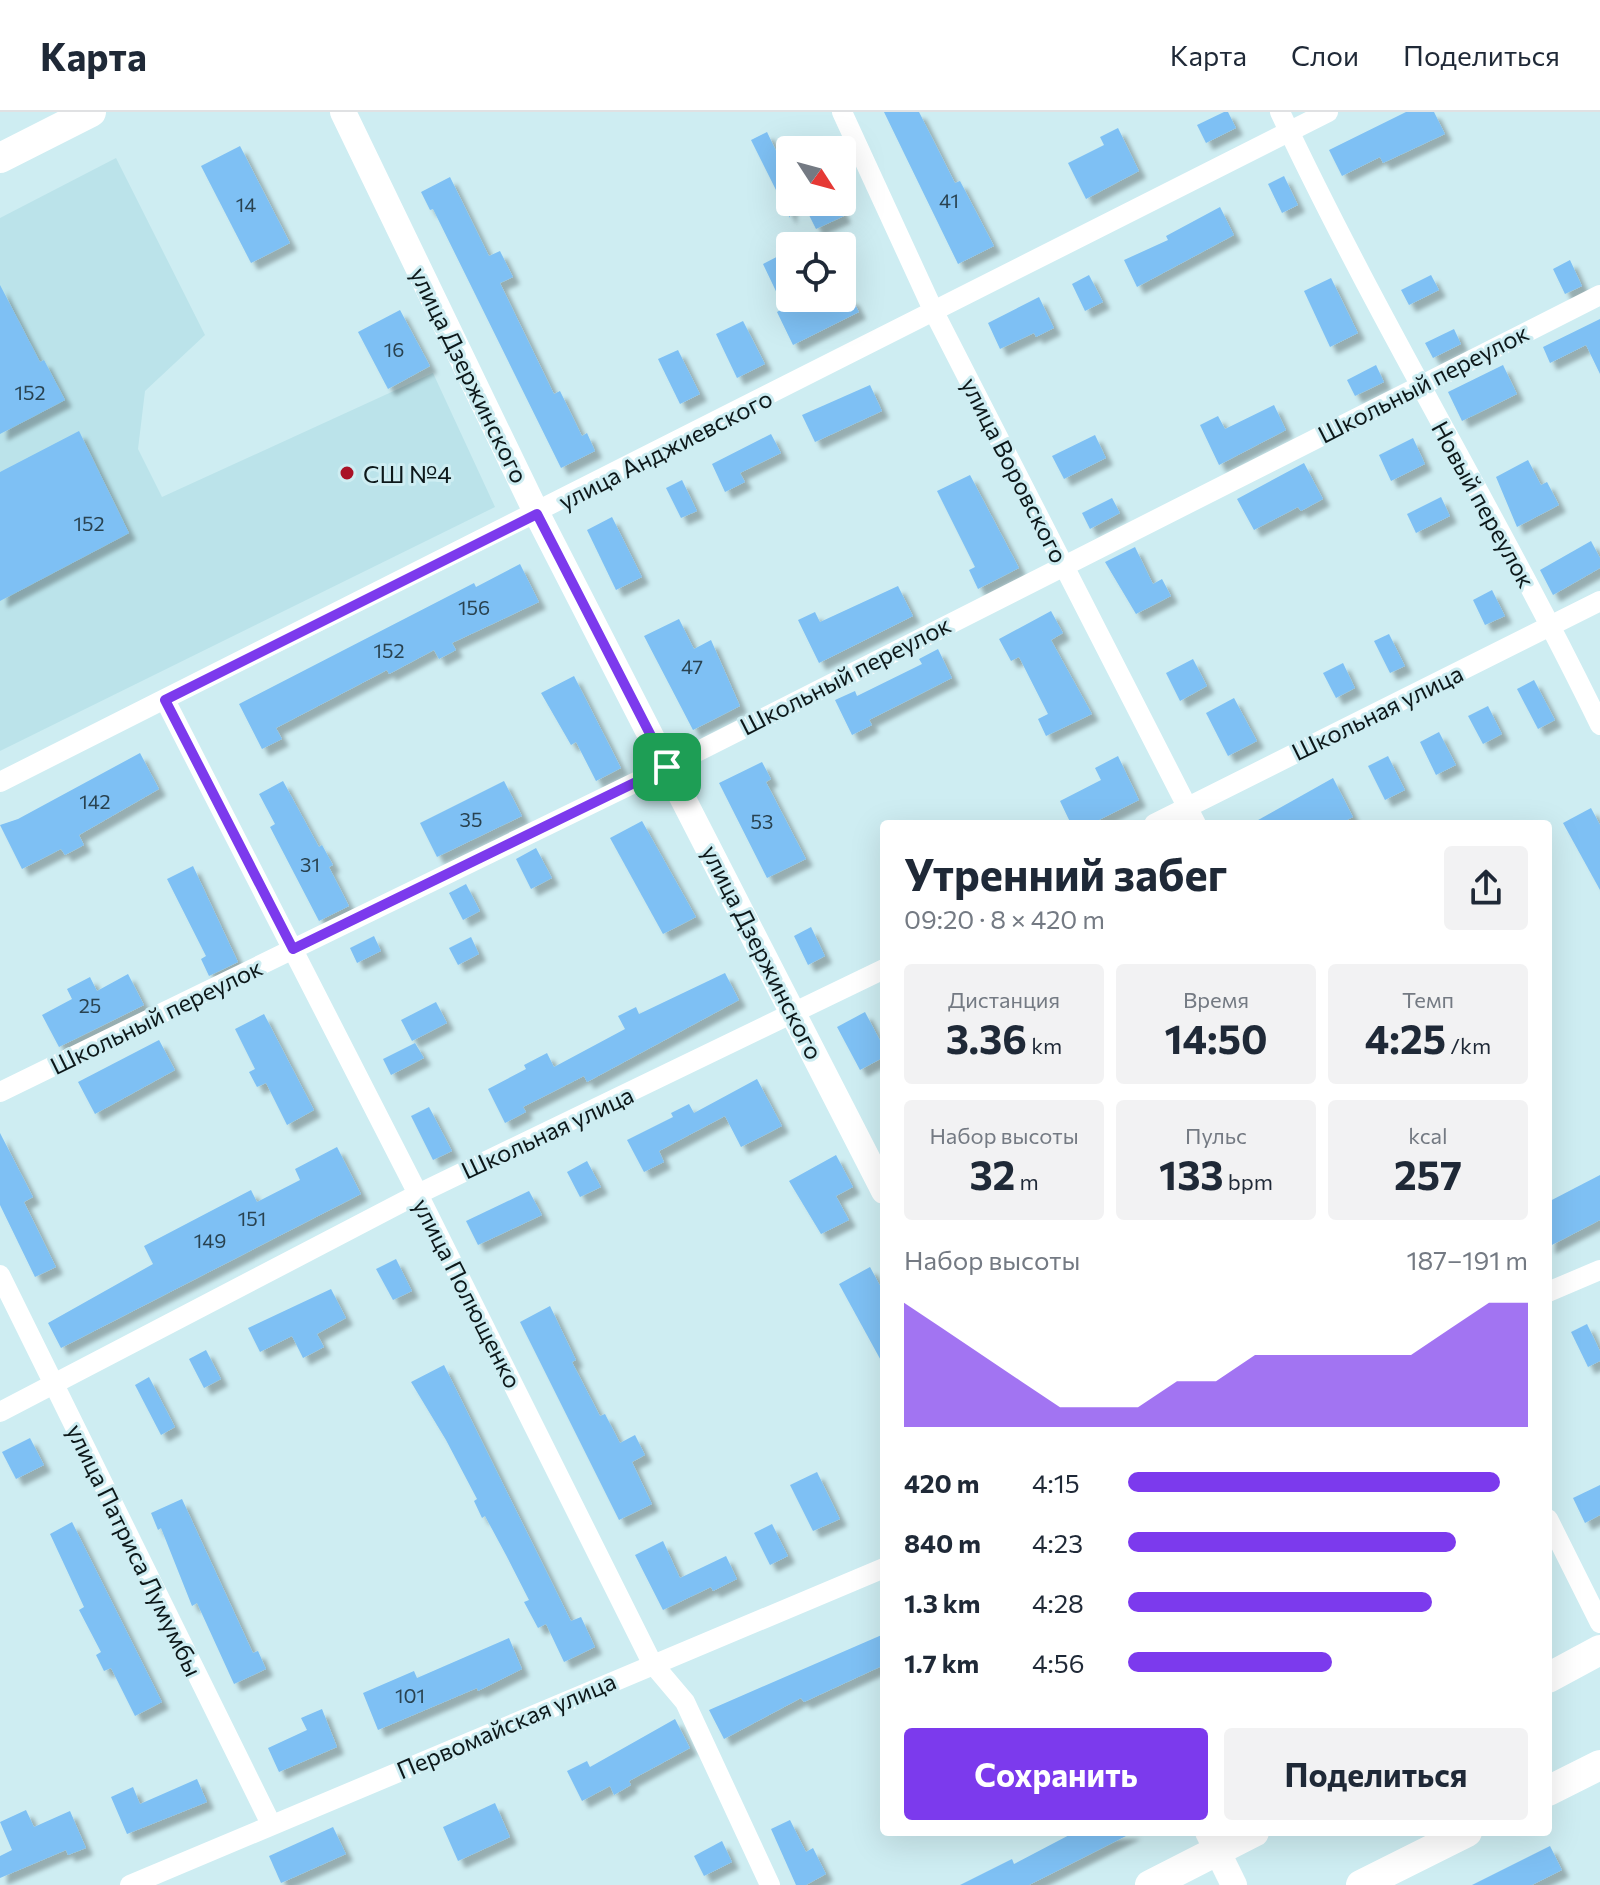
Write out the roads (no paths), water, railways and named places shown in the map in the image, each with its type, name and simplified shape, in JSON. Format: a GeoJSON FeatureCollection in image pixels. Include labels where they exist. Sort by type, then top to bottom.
{"type":"FeatureCollection","features":[{"type":"Feature","properties":{"kind":"main road"},"geometry":{"type":"LineString","coordinates":[[0,158],[91,112]]}},
{"type":"Feature","properties":{"kind":"main road"},"geometry":{"type":"LineString","coordinates":[[1552,1676],[1600,1650]]}},
{"type":"Feature","properties":{"kind":"main road"},"geometry":{"type":"LineString","coordinates":[[1552,1789],[1600,1765]]}},
{"type":"Feature","properties":{"kind":"main road"},"geometry":{"type":"LineString","coordinates":[[1150,1885],[1212,1842],[1237,1836]]}},
{"type":"Feature","properties":{"kind":"main road"},"geometry":{"type":"LineString","coordinates":[[1361,1885],[1459,1836]]}},
{"type":"Feature","properties":{"kind":"street","name":"улица Дзержинского"},"geometry":{"type":"LineString","coordinates":[[343,112],[537,514],[880,1183]]}},
{"type":"Feature","properties":{"kind":"street","name":"улица Воровского"},"geometry":{"type":"LineString","coordinates":[[842,112],[934,312],[1192,815]]}},
{"type":"Feature","properties":{"kind":"street","name":"Новый переулок"},"geometry":{"type":"LineString","coordinates":[[1280,112],[1418,385],[1551,625],[1600,725]]}},
{"type":"Feature","properties":{"kind":"street","name":"улица Анджиевского"},"geometry":{"type":"LineString","coordinates":[[0,782],[537,514],[1328,112]]}},
{"type":"Feature","properties":{"kind":"street","name":"Школьный переулок"},"geometry":{"type":"LineString","coordinates":[[0,1092],[667,767],[1600,295]]}},
{"type":"Feature","properties":{"kind":"street","name":"Школьная улица"},"geometry":{"type":"LineString","coordinates":[[1171,820],[1192,815],[1600,601]]}},
{"type":"Feature","properties":{"kind":"street","name":"улица Полющенко"},"geometry":{"type":"LineString","coordinates":[[165,700],[418,1194],[652,1663],[685,1702],[770,1885]]}},
{"type":"Feature","properties":{"kind":"street","name":"Школьная улица"},"geometry":{"type":"LineString","coordinates":[[0,1412],[418,1194],[795,1015],[880,971]]}},
{"type":"Feature","properties":{"kind":"street"},"geometry":{"type":"LineString","coordinates":[[1552,1290],[1600,1270]]}},
{"type":"Feature","properties":{"kind":"street","name":"улица Патриса Лумумбы"},"geometry":{"type":"LineString","coordinates":[[0,1275],[271,1824]]}},
{"type":"Feature","properties":{"kind":"street"},"geometry":{"type":"LineString","coordinates":[[1552,1527],[1600,1623]]}},
{"type":"Feature","properties":{"kind":"street","name":"Первомайская улица"},"geometry":{"type":"LineString","coordinates":[[130,1885],[880,1570]]}},
{"type":"Feature","properties":{"kind":"street"},"geometry":{"type":"LineString","coordinates":[[1212,1842],[1234,1885]]}},
{"type":"Feature","properties":{"kind":"place","name":"СШ №4"},"geometry":{"type":"Point","coordinates":[347,473]}}]}
